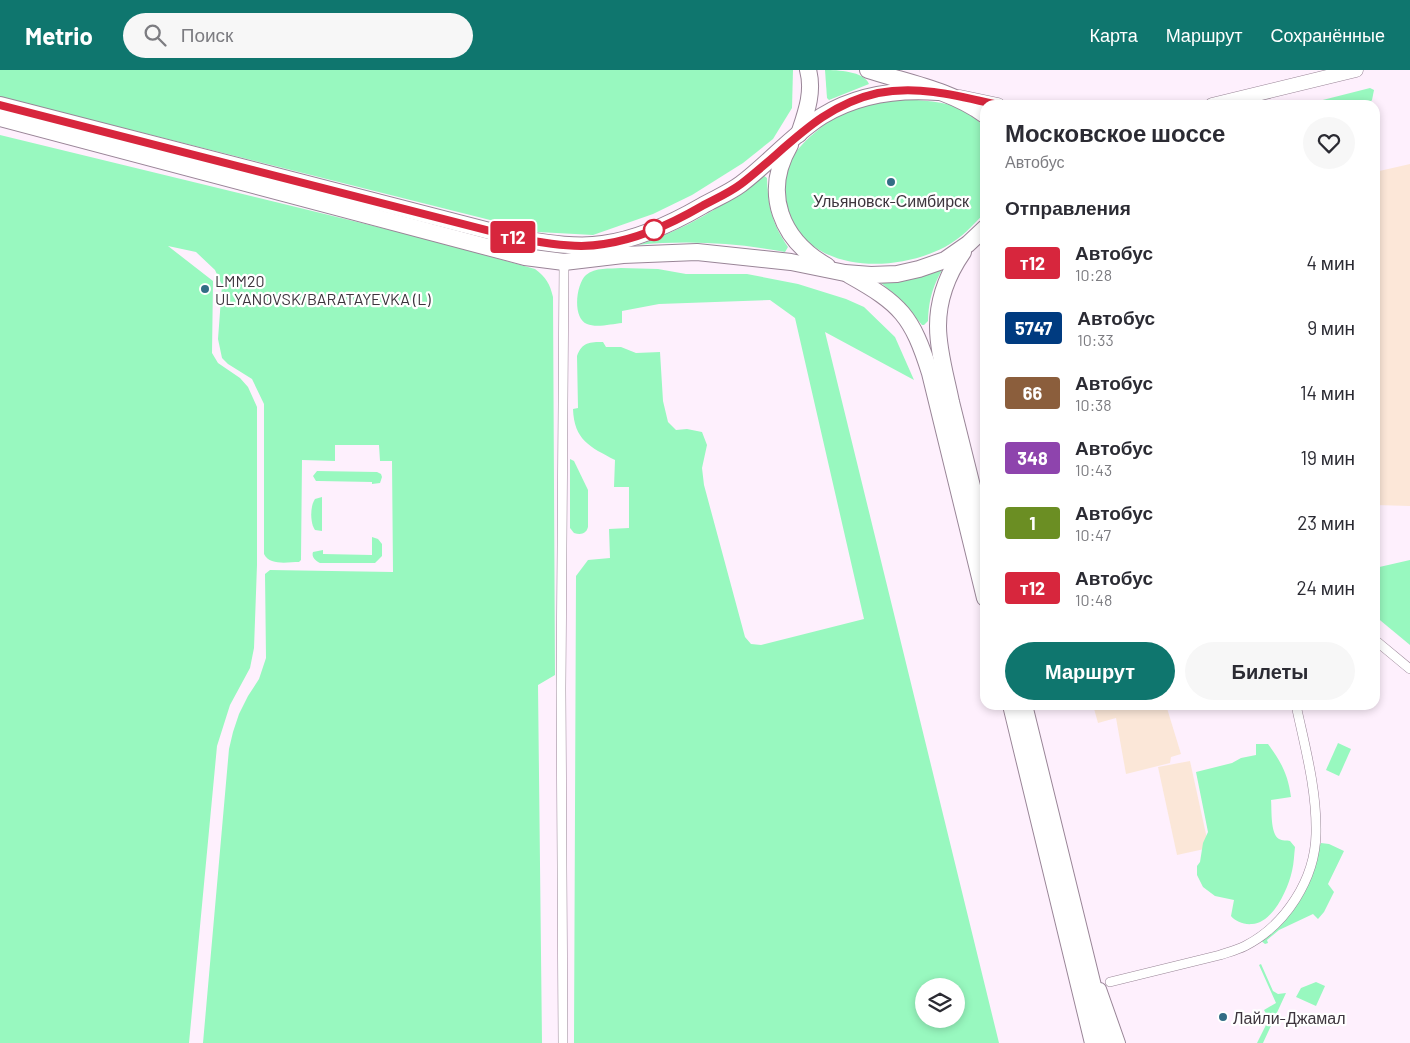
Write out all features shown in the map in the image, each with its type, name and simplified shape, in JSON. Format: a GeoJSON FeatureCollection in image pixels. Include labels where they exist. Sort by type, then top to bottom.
{"type":"FeatureCollection","features":[{"type":"Feature","properties":{"kind":"highway"},"geometry":{"type":"LineString","coordinates":[[808,70],[810,85],[806,112],[796,137],[785,154],[778,178],[778,204],[781,216],[790,233],[802,248],[817,260],[876,290],[890,300],[909,321],[930,373],[980,578]]}},
{"type":"Feature","properties":{"kind":"highway"},"geometry":{"type":"LineString","coordinates":[[868,70],[943,93],[970,104],[980,111]]}},
{"type":"Feature","properties":{"kind":"highway"},"geometry":{"type":"LineString","coordinates":[[0,105],[511,237],[555,245],[602,245],[639,236],[678,220],[740,185],[822,116],[842,106],[863,98],[896,91],[943,93]]}},
{"type":"Feature","properties":{"kind":"highway"},"geometry":{"type":"LineString","coordinates":[[0,118],[525,257],[564,262],[623,255],[697,252],[783,261],[840,272],[888,274],[919,269],[945,260],[968,244],[980,233]]}},
{"type":"Feature","properties":{"kind":"highway"},"geometry":{"type":"LineString","coordinates":[[968,244],[953,266],[944,284],[938,328],[944,368],[980,519]]}},
{"type":"Feature","properties":{"kind":"highway"},"geometry":{"type":"LineString","coordinates":[[1012,710],[1093,1043]]}},
{"type":"Feature","properties":{"kind":"highway"},"geometry":{"type":"LineString","coordinates":[[1025,710],[1107,1043]]}},
{"type":"Feature","properties":{"kind":"main road"},"geometry":{"type":"LineString","coordinates":[[1233,100],[1356,70]]}},
{"type":"Feature","properties":{"kind":"main road"},"geometry":{"type":"LineString","coordinates":[[943,93],[980,101]]}},
{"type":"Feature","properties":{"kind":"street"},"geometry":{"type":"LineString","coordinates":[[563,1043],[561,688],[564,262]]}},
{"type":"Feature","properties":{"kind":"street"},"geometry":{"type":"LineString","coordinates":[[1380,644],[1410,669]]}},
{"type":"Feature","properties":{"kind":"street"},"geometry":{"type":"LineString","coordinates":[[1110,982],[1220,956],[1236,950],[1247,945],[1272,927],[1288,912],[1306,878],[1313,856],[1316,835],[1313,791],[1297,710]]}},
{"type":"Feature","properties":{"kind":"street"},"geometry":{"type":"LineString","coordinates":[[1074,913],[1120,1043]]}},
{"type":"Feature","properties":{"kind":"shaded area"},"geometry":{"type":"Polygon","coordinates":[[[1410,164],[1410,506],[1380,505],[1380,171],[1410,164]]]}},
{"type":"Feature","properties":{"kind":"shaded area"},"geometry":{"type":"Polygon","coordinates":[[[1094,710],[1168,710],[1181,754],[1171,757],[1170,763],[1126,774],[1116,718],[1098,723],[1094,710]]]}},
{"type":"Feature","properties":{"kind":"shaded area"},"geometry":{"type":"Polygon","coordinates":[[[1190,761],[1209,848],[1177,855],[1158,767],[1190,761]]]}},
{"type":"Feature","properties":{"kind":"green space"},"geometry":{"type":"Polygon","coordinates":[[[0,70],[793,70],[792,108],[773,139],[743,163],[692,195],[653,214],[593,235],[538,232],[0,97],[0,70]]]}},
{"type":"Feature","properties":{"kind":"green space"},"geometry":{"type":"Polygon","coordinates":[[[825,70],[856,74],[862,76],[869,84],[829,100],[827,98],[825,70]]]}},
{"type":"Feature","properties":{"kind":"green space"},"geometry":{"type":"Polygon","coordinates":[[[1370,88],[1374,90],[1372,100],[1323,100],[1370,88]]]}},
{"type":"Feature","properties":{"kind":"green space"},"geometry":{"type":"Polygon","coordinates":[[[898,100],[937,102],[955,106],[980,123],[980,218],[951,243],[926,255],[882,264],[860,263],[839,259],[819,250],[803,237],[790,219],[785,193],[785,181],[790,162],[809,138],[836,116],[861,106],[898,100]]]}},
{"type":"Feature","properties":{"kind":"green space"},"geometry":{"type":"Polygon","coordinates":[[[0,135],[427,239],[535,269],[547,281],[553,297],[555,675],[538,685],[542,1043],[203,1043],[229,749],[239,714],[259,679],[266,658],[265,574],[270,570],[393,572],[392,461],[380,461],[379,445],[335,445],[335,461],[302,460],[301,560],[299,562],[275,562],[267,558],[264,554],[264,404],[252,379],[222,358],[218,339],[222,285],[215,270],[196,252],[168,246],[213,281],[212,353],[218,363],[240,378],[248,387],[257,407],[257,565],[254,648],[250,668],[230,705],[217,746],[189,1043],[0,1043],[0,135]]]}},
{"type":"Feature","properties":{"kind":"green space"},"geometry":{"type":"Polygon","coordinates":[[[763,175],[767,178],[768,198],[775,222],[788,247],[785,252],[712,243],[638,245],[672,232],[704,216],[734,197],[763,175]]]}},
{"type":"Feature","properties":{"kind":"green space"},"geometry":{"type":"Polygon","coordinates":[[[945,265],[937,279],[929,305],[928,321],[924,325],[901,300],[880,282],[945,265]]]}},
{"type":"Feature","properties":{"kind":"green space"},"geometry":{"type":"Polygon","coordinates":[[[603,269],[658,269],[686,274],[747,274],[798,284],[846,299],[864,307],[895,337],[914,380],[825,332],[999,1043],[574,1043],[576,576],[588,560],[610,558],[609,529],[629,528],[629,487],[614,487],[615,460],[591,446],[576,428],[573,409],[578,408],[577,356],[581,348],[590,343],[603,342],[606,347],[621,347],[636,353],[660,352],[663,401],[668,422],[676,430],[687,429],[702,432],[707,445],[702,468],[704,485],[745,637],[751,644],[761,645],[864,619],[795,318],[770,300],[659,304],[622,311],[622,323],[599,326],[587,324],[582,321],[577,308],[580,286],[583,279],[590,272],[603,269]]]}},
{"type":"Feature","properties":{"kind":"green space"},"geometry":{"type":"Polygon","coordinates":[[[570,459],[574,461],[588,490],[588,527],[585,533],[581,534],[574,533],[570,528],[570,459]]]}},
{"type":"Feature","properties":{"kind":"green space"},"geometry":{"type":"Polygon","coordinates":[[[317,471],[377,472],[382,477],[380,483],[372,484],[372,482],[316,481],[313,476],[317,471]]]}},
{"type":"Feature","properties":{"kind":"green space"},"geometry":{"type":"Polygon","coordinates":[[[322,497],[322,531],[315,530],[311,514],[315,499],[322,497]]]}},
{"type":"Feature","properties":{"kind":"green space"},"geometry":{"type":"Polygon","coordinates":[[[372,537],[378,539],[382,544],[382,556],[375,563],[320,563],[313,556],[313,552],[323,550],[323,554],[372,555],[372,537]]]}},
{"type":"Feature","properties":{"kind":"green space"},"geometry":{"type":"Polygon","coordinates":[[[1410,560],[1410,645],[1380,620],[1380,567],[1410,560]]]}},
{"type":"Feature","properties":{"kind":"green space"},"geometry":{"type":"Polygon","coordinates":[[[1338,743],[1351,749],[1339,776],[1326,770],[1338,743]]]}},
{"type":"Feature","properties":{"kind":"green space"},"geometry":{"type":"Polygon","coordinates":[[[1256,744],[1268,744],[1286,775],[1291,797],[1271,800],[1272,821],[1276,836],[1280,840],[1290,841],[1295,847],[1290,878],[1278,904],[1267,918],[1260,922],[1249,924],[1240,922],[1231,916],[1234,900],[1215,896],[1203,887],[1197,875],[1197,866],[1200,862],[1203,843],[1208,832],[1196,772],[1256,755],[1256,744]]]}},
{"type":"Feature","properties":{"kind":"green space"},"geometry":{"type":"Polygon","coordinates":[[[1321,843],[1329,844],[1344,851],[1328,884],[1334,892],[1324,912],[1318,919],[1313,914],[1279,930],[1265,944],[1260,940],[1285,918],[1321,843]]]}},
{"type":"Feature","properties":{"kind":"green space"},"geometry":{"type":"Polygon","coordinates":[[[1261,964],[1273,991],[1278,994],[1286,993],[1263,1043],[1257,1043],[1269,1019],[1264,1010],[1276,1003],[1259,965],[1261,964]]]}},
{"type":"Feature","properties":{"kind":"green space"},"geometry":{"type":"Polygon","coordinates":[[[1316,982],[1325,986],[1316,1006],[1296,997],[1301,988],[1316,982]]]}},
{"type":"Feature","properties":{"kind":"bus line","name":"т12"},"geometry":{"type":"LineString","coordinates":[[0,105],[521,239],[555,245],[602,245],[639,236],[678,220],[740,185],[822,116],[863,98],[879,93],[917,90],[938,92],[980,101]]}},
{"type":"Feature","properties":{"kind":"place","name":"Ульяновск-Симбирск"},"geometry":{"type":"Point","coordinates":[891,182]}},
{"type":"Feature","properties":{"kind":"place","name":"LMM20 ULYANOVSK/BARATAYEVKA (L)"},"geometry":{"type":"Point","coordinates":[205,289]}},
{"type":"Feature","properties":{"kind":"place","name":"Лайли-Джамал"},"geometry":{"type":"Point","coordinates":[1223,1017]}}]}
